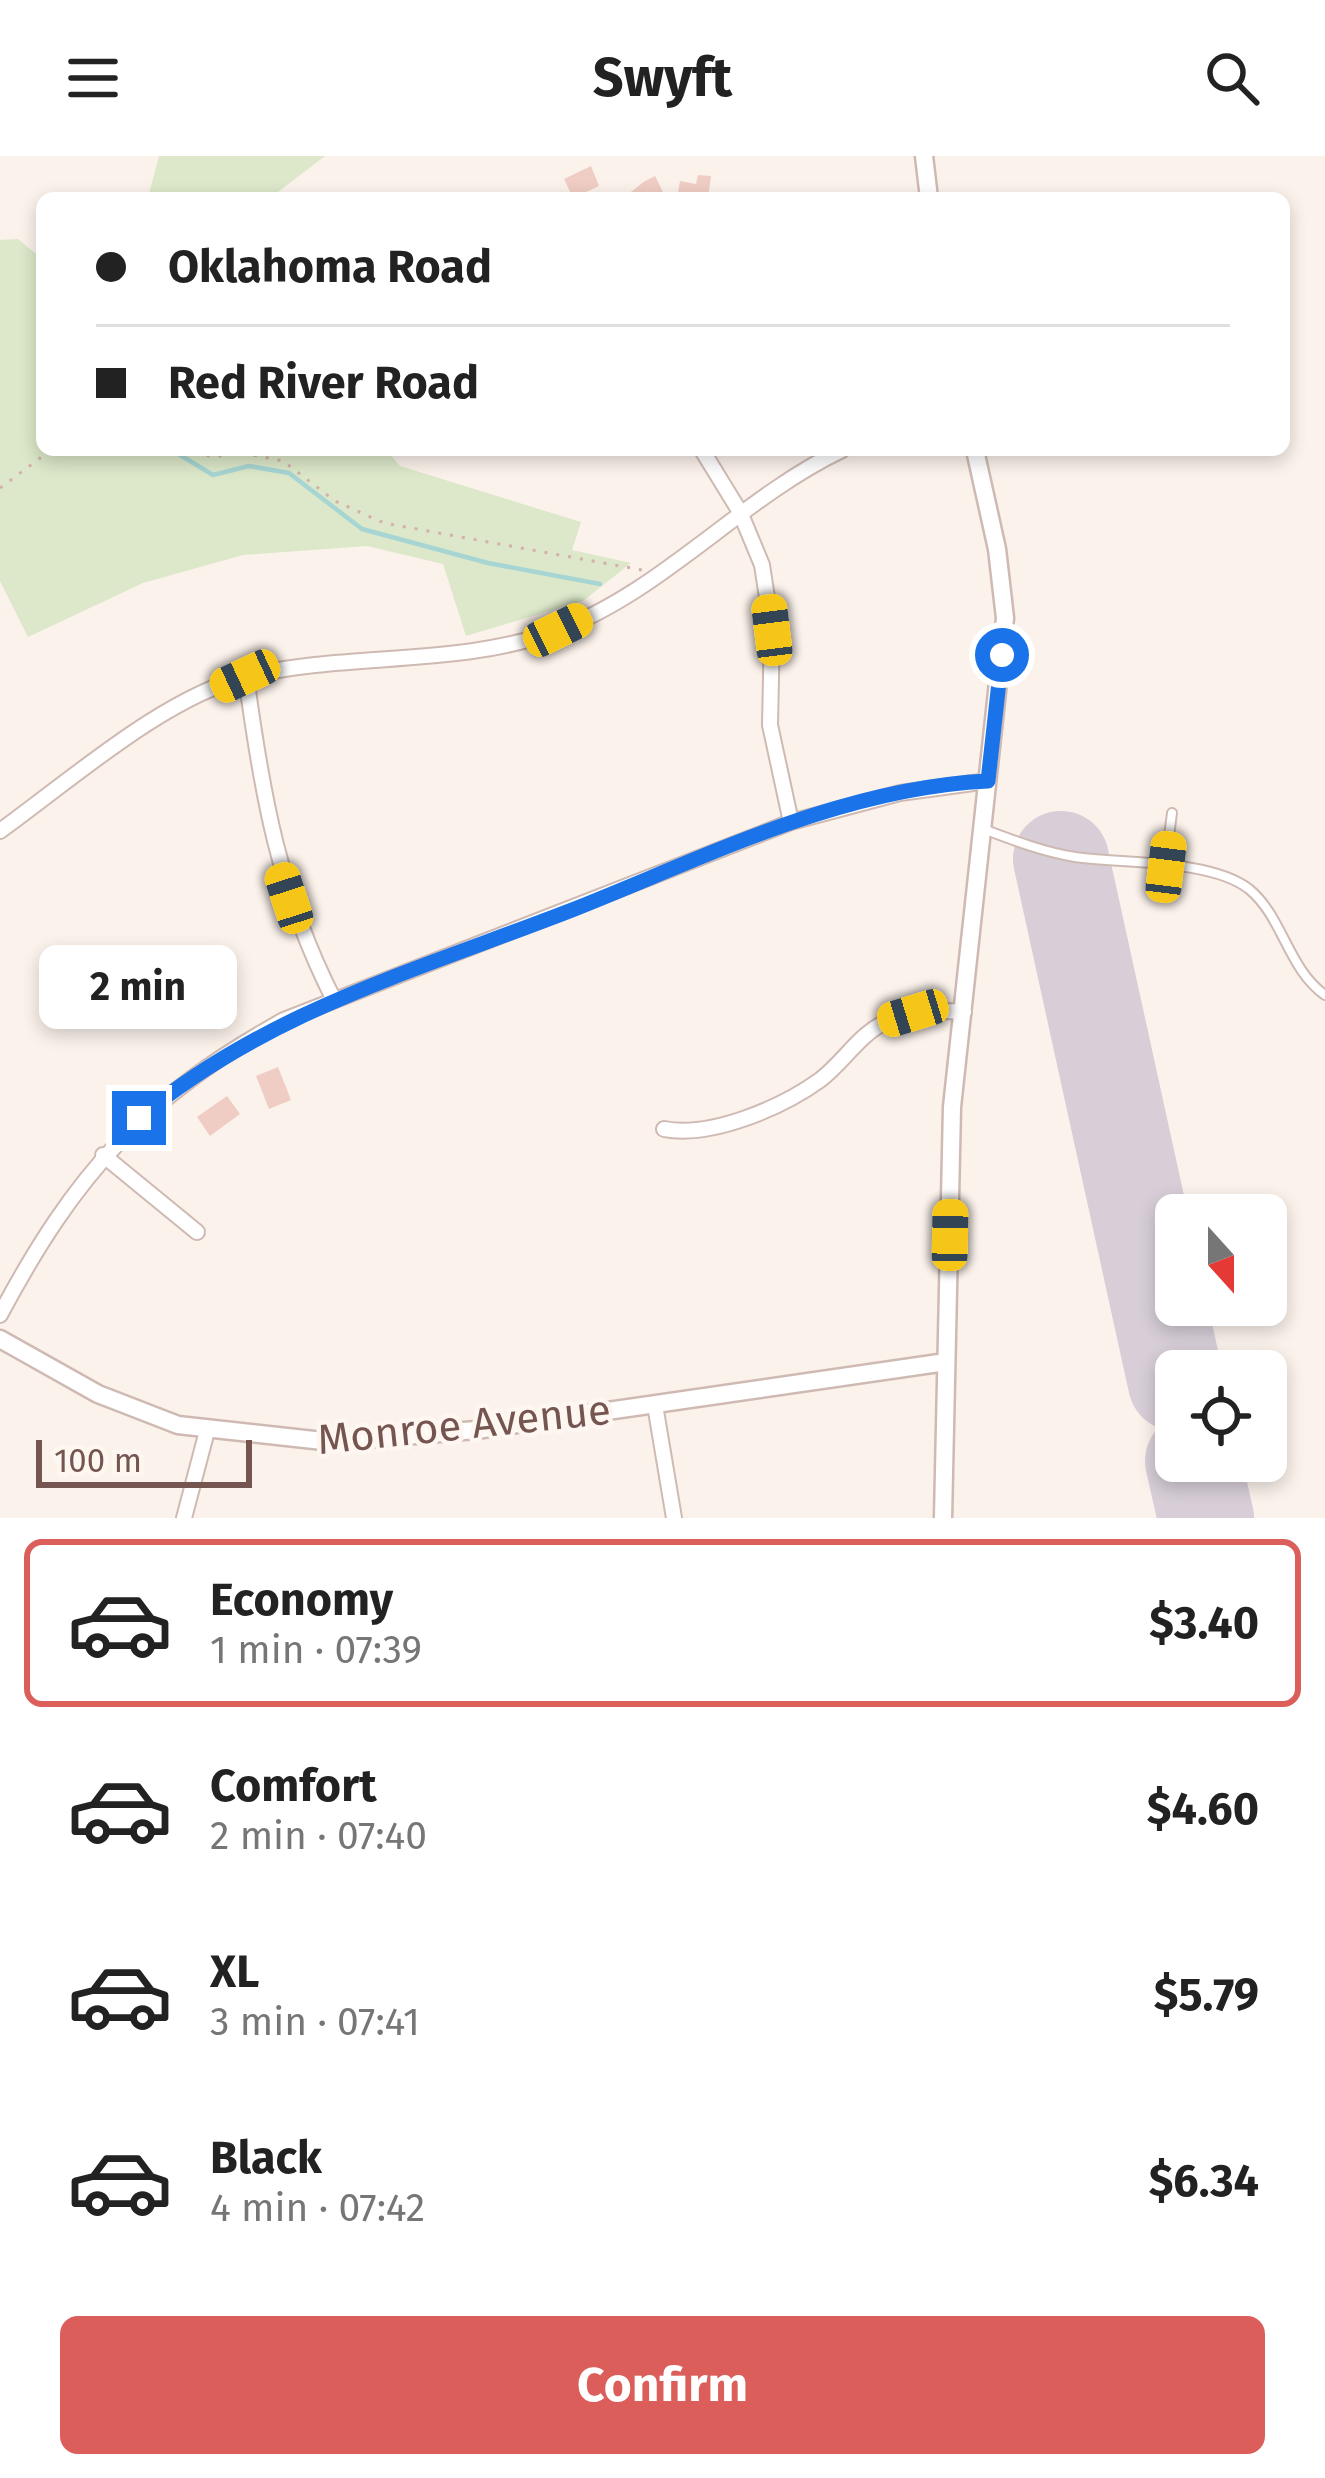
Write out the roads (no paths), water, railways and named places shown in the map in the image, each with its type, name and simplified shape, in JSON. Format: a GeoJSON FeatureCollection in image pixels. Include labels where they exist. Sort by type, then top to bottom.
{"type":"FeatureCollection","features":[{"type":"Feature","properties":{"kind":"street"},"geometry":{"type":"LineString","coordinates":[[924,156],[928,192]]}},
{"type":"Feature","properties":{"kind":"street"},"geometry":{"type":"LineString","coordinates":[[706,456],[740,512],[762,565],[768,601],[767,699],[791,821]]}},
{"type":"Feature","properties":{"kind":"street"},"geometry":{"type":"LineString","coordinates":[[0,831],[165,714],[245,676],[508,645],[558,630],[656,572],[760,495],[831,456]]}},
{"type":"Feature","properties":{"kind":"street"},"geometry":{"type":"LineString","coordinates":[[944,1518],[952,1107],[1005,618],[997,549],[976,456]]}},
{"type":"Feature","properties":{"kind":"street"},"geometry":{"type":"LineString","coordinates":[[245,676],[274,852],[310,954],[334,1000]]}},
{"type":"Feature","properties":{"kind":"street"},"geometry":{"type":"LineString","coordinates":[[0,1315],[36,1246],[104,1155],[139,1118],[222,1054],[334,1000],[791,821],[900,793],[988,781]]}},
{"type":"Feature","properties":{"kind":"street"},"geometry":{"type":"LineString","coordinates":[[664,1129],[687,1133],[722,1124],[800,1092],[887,1021],[933,1010],[964,1012]]}},
{"type":"Feature","properties":{"kind":"street"},"geometry":{"type":"LineString","coordinates":[[104,1155],[197,1232]]}},
{"type":"Feature","properties":{"kind":"street","name":"Monroe Avenue"},"geometry":{"type":"LineString","coordinates":[[0,1339],[98,1394],[207,1431],[332,1442],[400,1438],[656,1405],[946,1362]]}},
{"type":"Feature","properties":{"kind":"street"},"geometry":{"type":"LineString","coordinates":[[656,1405],[674,1518]]}},
{"type":"Feature","properties":{"kind":"street"},"geometry":{"type":"LineString","coordinates":[[184,1518],[207,1431]]}},
{"type":"Feature","properties":{"kind":"lane"},"geometry":{"type":"LineString","coordinates":[[1166,867],[1172,813]]}},
{"type":"Feature","properties":{"kind":"lane"},"geometry":{"type":"LineString","coordinates":[[984,830],[1072,856],[1217,875],[1251,891],[1301,970],[1325,994]]}},
{"type":"Feature","properties":{"kind":"waterway"},"geometry":{"type":"LineString","coordinates":[[182,456],[213,475],[249,466],[289,473],[362,529],[488,563],[600,584]]}}]}
